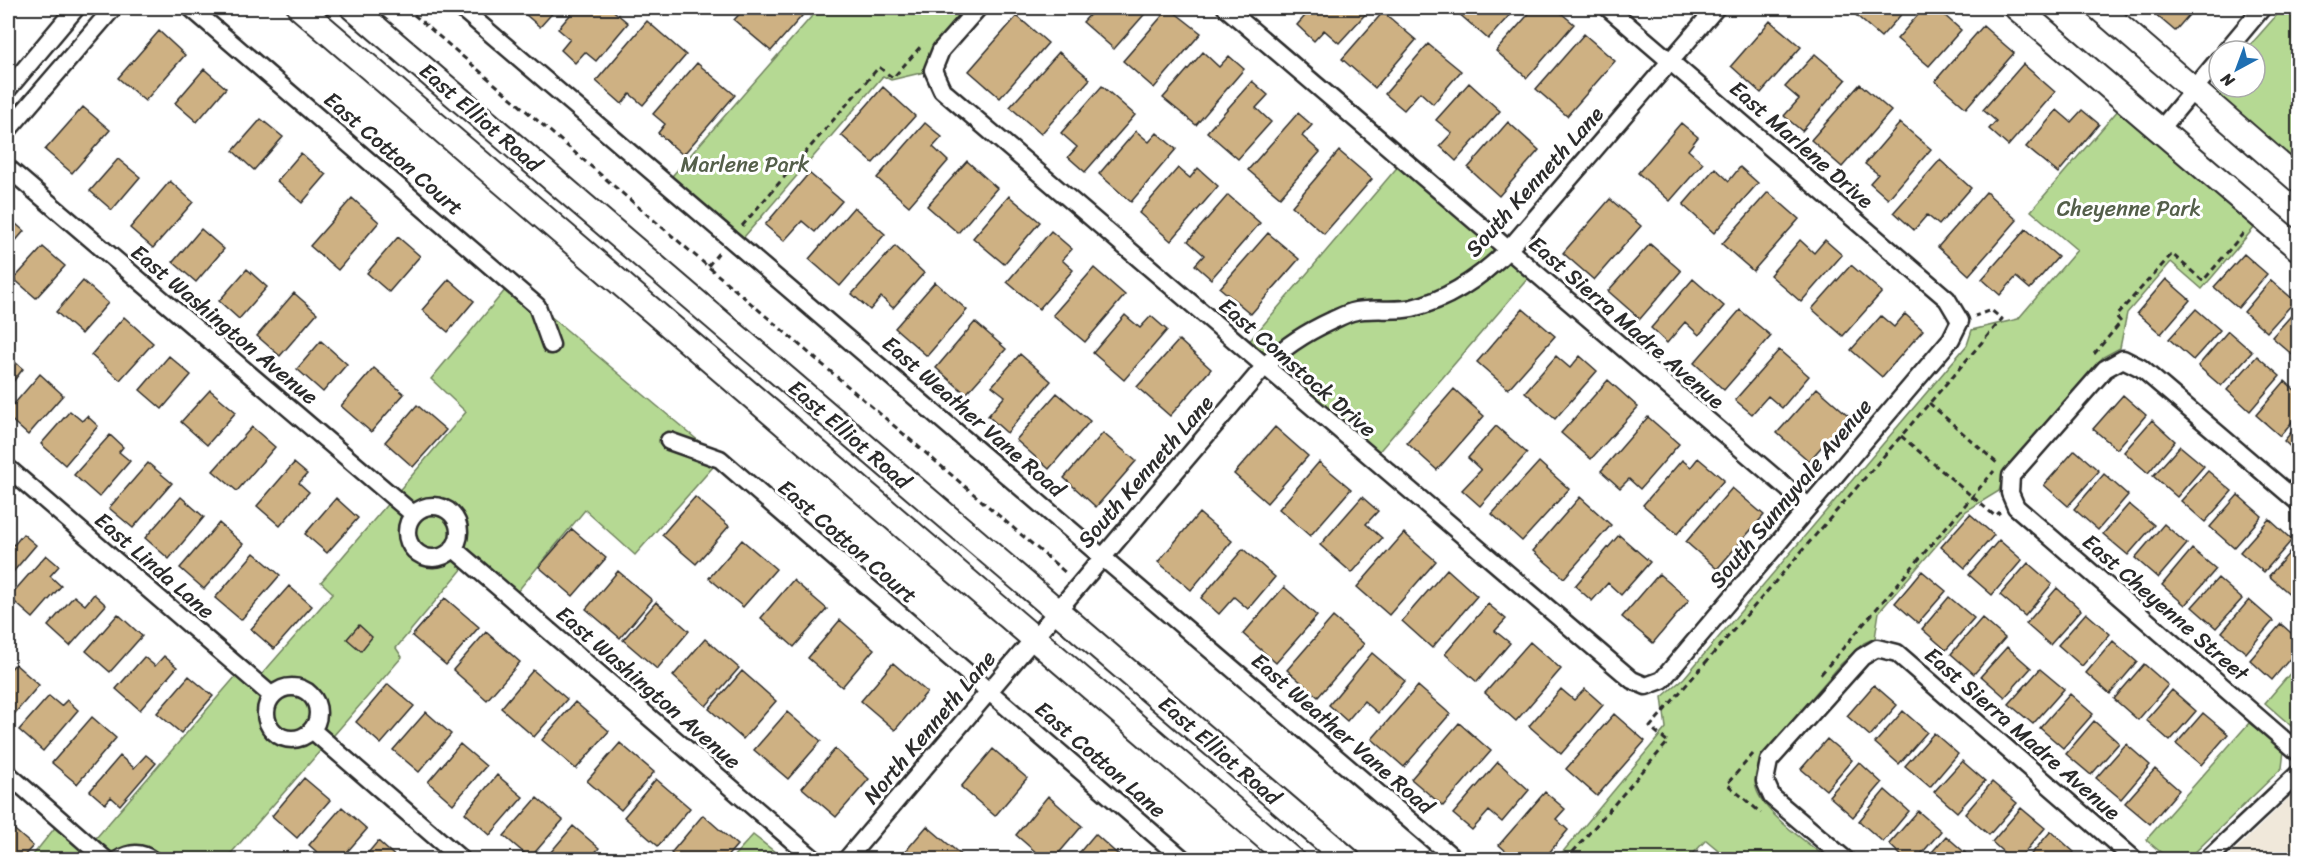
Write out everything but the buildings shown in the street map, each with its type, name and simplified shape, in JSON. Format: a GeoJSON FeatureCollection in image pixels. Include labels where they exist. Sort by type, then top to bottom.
{"type":"FeatureCollection","features":[{"type":"Feature","properties":{"kind":"main road","name":"East Elliot Road"},"geometry":{"type":"LineString","coordinates":[[300,8],[1046,624],[1348,860]]}},
{"type":"Feature","properties":{"kind":"main road","name":"East Elliot Road"},"geometry":{"type":"LineString","coordinates":[[353,8],[1046,624],[1292,860]]}},
{"type":"Feature","properties":{"kind":"main road"},"geometry":{"type":"LineString","coordinates":[[2017,8],[2298,248]]}},
{"type":"Feature","properties":{"kind":"main road"},"geometry":{"type":"LineString","coordinates":[[2099,8],[2298,180]]}},
{"type":"Feature","properties":{"kind":"street"},"geometry":{"type":"LineString","coordinates":[[8,88],[76,8]]}},
{"type":"Feature","properties":{"kind":"street"},"geometry":{"type":"LineString","coordinates":[[8,130],[113,8]]}},
{"type":"Feature","properties":{"kind":"street","name":"East Cotton Court"},"geometry":{"type":"LineString","coordinates":[[191,8],[537,306],[551,345]]}},
{"type":"Feature","properties":{"kind":"street","name":"East Weather Vane Road"},"geometry":{"type":"LineString","coordinates":[[461,8],[1456,860]]}},
{"type":"Feature","properties":{"kind":"street"},"geometry":{"type":"LineString","coordinates":[[935,65],[941,50],[978,8]]}},
{"type":"Feature","properties":{"kind":"street","name":"East Sierra Madre Avenue"},"geometry":{"type":"LineString","coordinates":[[1226,8],[1808,506]]}},
{"type":"Feature","properties":{"kind":"street","name":"East Marlene Drive"},"geometry":{"type":"LineString","coordinates":[[1608,8],[1947,299],[1960,321]]}},
{"type":"Feature","properties":{"kind":"street","name":"South Kenneth Lane"},"geometry":{"type":"LineString","coordinates":[[1046,624],[1264,367],[1285,346],[1302,335],[1352,312],[1412,308],[1449,294],[1472,282],[1509,249],[1716,8]]}},
{"type":"Feature","properties":{"kind":"street"},"geometry":{"type":"LineString","coordinates":[[2236,39],[2262,8]]}},
{"type":"Feature","properties":{"kind":"street","name":"East Comstock Drive"},"geometry":{"type":"LineString","coordinates":[[935,65],[942,90],[1632,680],[1646,686]]}},
{"type":"Feature","properties":{"kind":"street"},"geometry":{"type":"LineString","coordinates":[[2160,130],[2207,74]]}},
{"type":"Feature","properties":{"kind":"street","name":"East Washington Avenue"},"geometry":{"type":"LineString","coordinates":[[8,168],[413,514]]}},
{"type":"Feature","properties":{"kind":"street","name":"South Sunnyvale Avenue"},"geometry":{"type":"LineString","coordinates":[[1646,686],[1662,680],[1951,339],[1960,321]]}},
{"type":"Feature","properties":{"kind":"street"},"geometry":{"type":"LineString","coordinates":[[2012,497],[2011,476],[2105,369],[2123,359],[2141,368],[2298,501]]}},
{"type":"Feature","properties":{"kind":"street","name":"East Cotton Court"},"geometry":{"type":"LineString","coordinates":[[669,441],[720,459],[988,692]]}},
{"type":"Feature","properties":{"kind":"street","name":"East Linda Lane"},"geometry":{"type":"LineString","coordinates":[[8,468],[272,696]]}},
{"type":"Feature","properties":{"kind":"street","name":"East Cheyenne Street"},"geometry":{"type":"LineString","coordinates":[[2012,497],[2016,507],[2298,752]]}},
{"type":"Feature","properties":{"kind":"street"},"geometry":{"type":"LineString","coordinates":[[432,505],[448,510],[459,525],[459,537],[453,548],[443,556],[431,559],[421,556],[412,549],[407,541],[406,530],[413,514],[423,507],[432,505]]}},
{"type":"Feature","properties":{"kind":"street","name":"East Washington Avenue"},"geometry":{"type":"LineString","coordinates":[[453,548],[815,860]]}},
{"type":"Feature","properties":{"kind":"street","name":"North Kenneth Lane"},"geometry":{"type":"LineString","coordinates":[[846,860],[1046,624]]}},
{"type":"Feature","properties":{"kind":"street","name":"East Sierra Madre Avenue"},"geometry":{"type":"LineString","coordinates":[[1846,860],[1772,797],[1765,781],[1769,761],[1862,657],[1877,648],[1897,653],[2135,860]]}},
{"type":"Feature","properties":{"kind":"street"},"geometry":{"type":"LineString","coordinates":[[289,687],[303,690],[311,695],[318,712],[317,721],[312,730],[299,738],[289,739],[279,736],[266,721],[265,711],[272,696],[280,689],[289,687]]}},
{"type":"Feature","properties":{"kind":"street","name":"East Cotton Lane"},"geometry":{"type":"LineString","coordinates":[[988,692],[1184,860]]}},
{"type":"Feature","properties":{"kind":"street"},"geometry":{"type":"LineString","coordinates":[[312,730],[462,860]]}},
{"type":"Feature","properties":{"kind":"street"},"geometry":{"type":"LineString","coordinates":[[8,774],[106,860]]}},
{"type":"Feature","properties":{"kind":"street"},"geometry":{"type":"LineString","coordinates":[[2207,860],[2298,774]]}},
{"type":"Feature","properties":{"kind":"street"},"geometry":{"type":"LineString","coordinates":[[118,860],[135,853],[152,860]]}},
{"type":"Feature","properties":{"kind":"path"},"geometry":{"type":"LineString","coordinates":[[406,8],[1078,584]]}},
{"type":"Feature","properties":{"kind":"path"},"geometry":{"type":"LineString","coordinates":[[708,266],[879,67],[893,78],[921,46],[935,65]]}},
{"type":"Feature","properties":{"kind":"path"},"geometry":{"type":"LineString","coordinates":[[2091,358],[2121,322],[2116,316],[2172,254],[2203,281],[2258,213]]}},
{"type":"Feature","properties":{"kind":"path"},"geometry":{"type":"LineString","coordinates":[[1566,860],[1668,742],[1650,727],[2001,319],[1991,310],[1960,321]]}},
{"type":"Feature","properties":{"kind":"path"},"geometry":{"type":"LineString","coordinates":[[1820,675],[1999,465],[1929,403]]}},
{"type":"Feature","properties":{"kind":"path"},"geometry":{"type":"LineString","coordinates":[[1901,436],[1995,516],[2012,497]]}},
{"type":"Feature","properties":{"kind":"path"},"geometry":{"type":"LineString","coordinates":[[1758,748],[1727,784],[1763,814]]}},
{"type":"Feature","properties":{"kind":"shaded area"},"geometry":{"type":"Polygon","coordinates":[[[2298,789],[2298,859],[2226,859],[2237,848],[2298,789]]]}},
{"type":"Feature","properties":{"kind":"green space","name":"Marlene Park"},"geometry":{"type":"Polygon","coordinates":[[[819,8],[978,8],[933,70],[891,80],[883,76],[738,244],[666,183],[819,8]]]}},
{"type":"Feature","properties":{"kind":"green space"},"geometry":{"type":"Polygon","coordinates":[[[2283,8],[2298,8],[2298,172],[2218,99],[2267,99],[2267,39],[2256,39],[2283,8]]]}},
{"type":"Feature","properties":{"kind":"green space","name":"Cheyenne Park"},"geometry":{"type":"Polygon","coordinates":[[[2119,109],[2254,228],[2202,289],[2171,262],[2127,313],[2120,348],[2103,357],[2005,471],[1999,491],[1966,511],[1879,612],[1875,638],[1864,643],[1841,664],[1762,756],[1755,780],[1760,798],[1787,827],[1828,859],[1729,859],[1706,840],[1688,859],[1556,860],[1666,728],[1662,697],[1684,678],[1967,345],[1972,330],[2018,319],[2077,250],[2031,211],[2119,109]]]}},
{"type":"Feature","properties":{"kind":"green space"},"geometry":{"type":"Polygon","coordinates":[[[1400,164],[1530,276],[1376,455],[1247,344],[1400,164]]]}},
{"type":"Feature","properties":{"kind":"green space"},"geometry":{"type":"Polygon","coordinates":[[[511,283],[720,459],[635,555],[585,510],[512,598],[469,561],[396,648],[402,657],[226,859],[29,860],[61,820],[90,845],[242,669],[256,681],[333,593],[321,582],[466,412],[431,379],[511,283]]]}},
{"type":"Feature","properties":{"kind":"green space"},"geometry":{"type":"Polygon","coordinates":[[[2298,664],[2298,732],[2265,703],[2298,664]]]}},
{"type":"Feature","properties":{"kind":"green space"},"geometry":{"type":"Polygon","coordinates":[[[2249,723],[2284,750],[2282,768],[2188,859],[2169,859],[2146,840],[2249,723]]]}},
{"type":"Feature","properties":{"kind":"green space"},"geometry":{"type":"Polygon","coordinates":[[[753,835],[784,859],[731,859],[753,835]]]}}]}
